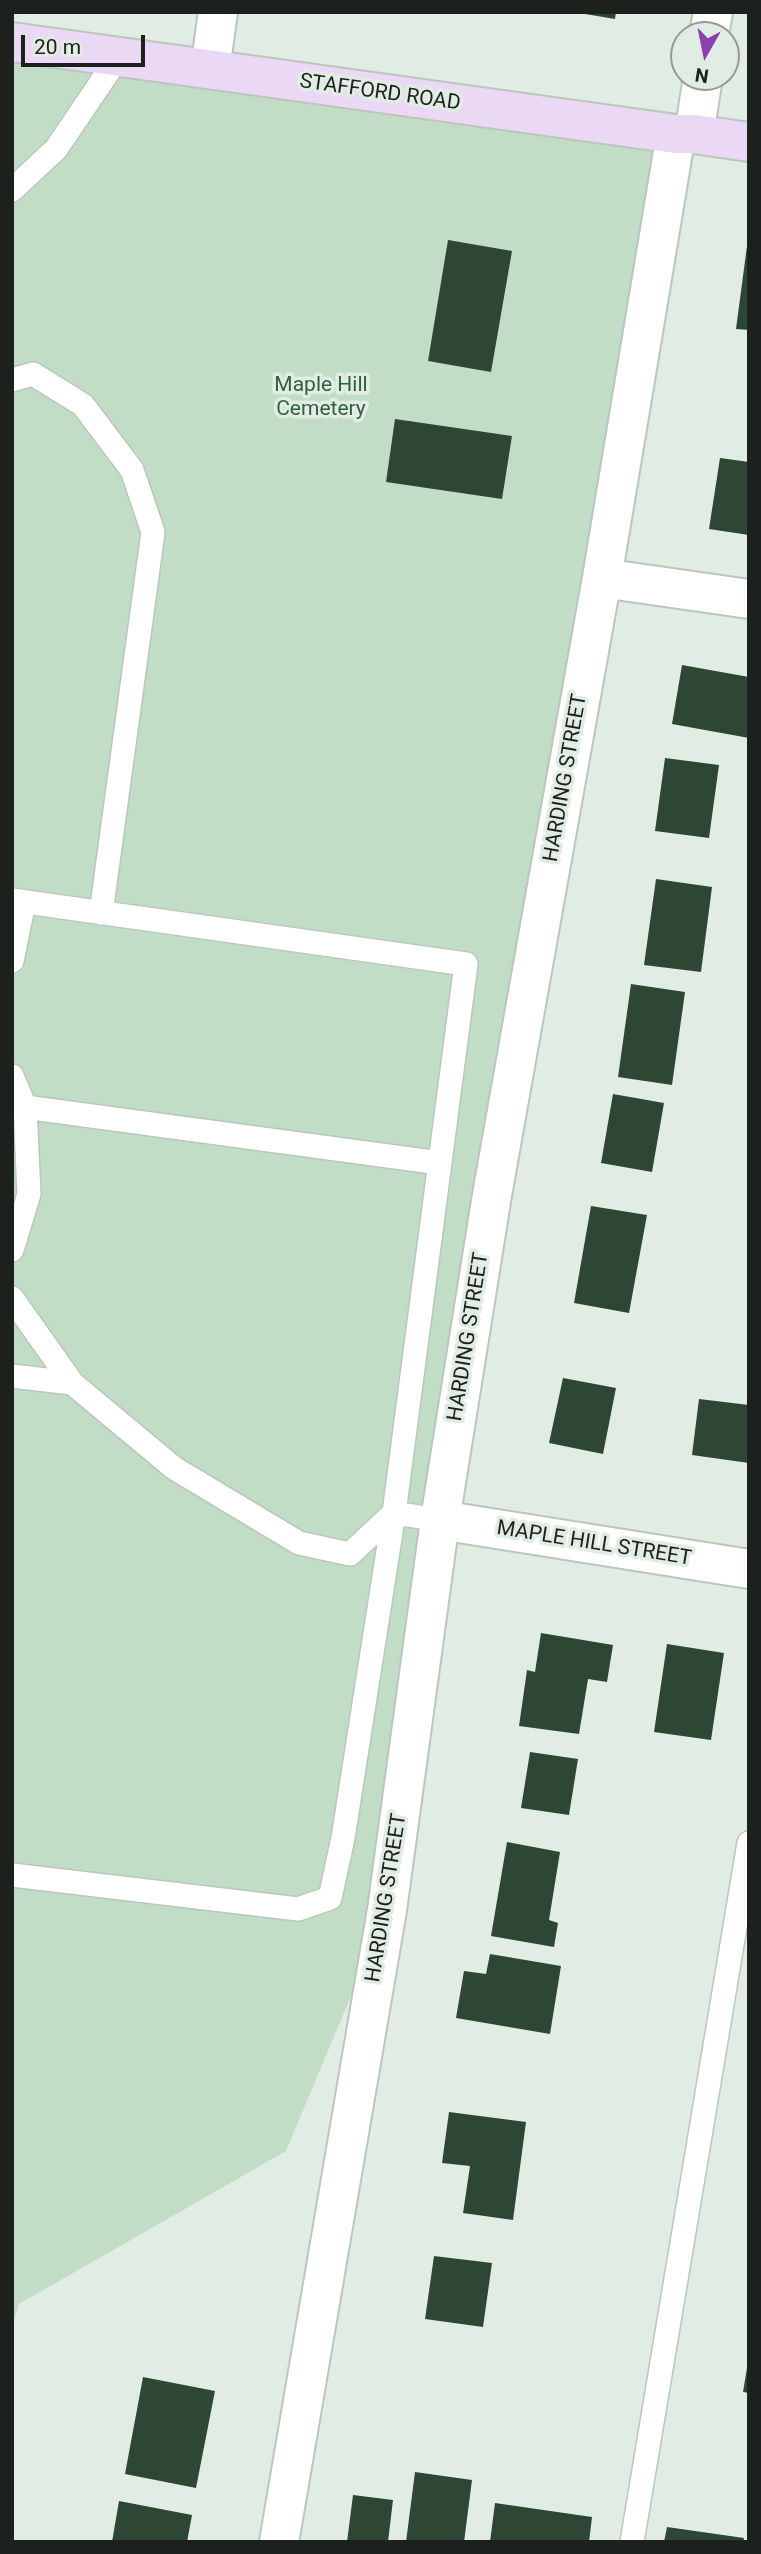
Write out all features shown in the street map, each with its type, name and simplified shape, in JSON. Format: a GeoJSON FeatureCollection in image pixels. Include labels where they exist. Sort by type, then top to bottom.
{"type":"FeatureCollection","features":[{"type":"Feature","properties":{"kind":"street"},"geometry":{"type":"LineString","coordinates":[[210,69],[218,12]]}},
{"type":"Feature","properties":{"kind":"street","name":"STAFFORD ROAD"},"geometry":{"type":"LineString","coordinates":[[12,42],[749,142]]}},
{"type":"Feature","properties":{"kind":"street","name":"HARDING STREET"},"geometry":{"type":"LineString","coordinates":[[279,2542],[387,1910],[440,1520],[494,1182],[685,134],[699,91]]}},
{"type":"Feature","properties":{"kind":"street"},"geometry":{"type":"LineString","coordinates":[[602,578],[749,599]]}},
{"type":"Feature","properties":{"kind":"street","name":"MAPLE HILL STREET"},"geometry":{"type":"LineString","coordinates":[[440,1520],[749,1569]]}},
{"type":"Feature","properties":{"kind":"lane"},"geometry":{"type":"LineString","coordinates":[[12,190],[56,149],[119,56]]}},
{"type":"Feature","properties":{"kind":"lane"},"geometry":{"type":"LineString","coordinates":[[12,380],[33,374],[83,405],[132,470],[153,532],[101,913]]}},
{"type":"Feature","properties":{"kind":"lane"},"geometry":{"type":"LineString","coordinates":[[12,961],[18,901],[466,964],[394,1513],[344,1838],[330,1898],[298,1909],[12,1875]]}},
{"type":"Feature","properties":{"kind":"lane"},"geometry":{"type":"LineString","coordinates":[[12,1076],[25,1107],[29,1194],[12,1250]]}},
{"type":"Feature","properties":{"kind":"lane"},"geometry":{"type":"LineString","coordinates":[[25,1107],[440,1163]]}},
{"type":"Feature","properties":{"kind":"lane"},"geometry":{"type":"LineString","coordinates":[[12,1298],[72,1383],[174,1468],[299,1543],[350,1554],[394,1513]]}},
{"type":"Feature","properties":{"kind":"lane"},"geometry":{"type":"LineString","coordinates":[[12,1376],[72,1383]]}},
{"type":"Feature","properties":{"kind":"lane"},"geometry":{"type":"LineString","coordinates":[[394,1513],[440,1520]]}},
{"type":"Feature","properties":{"kind":"lane"},"geometry":{"type":"LineString","coordinates":[[632,2542],[749,1843]]}},
{"type":"Feature","properties":{"kind":"green space","name":"Maple Hill Cemetery"},"geometry":{"type":"Polygon","coordinates":[[[12,42],[676,134],[387,1910],[286,2151],[19,2304],[12,2328],[12,42]]]}},
{"type":"Feature","properties":{"kind":"building"},"geometry":{"type":"Polygon","coordinates":[[[573,12],[616,12],[615,19],[573,12]]]}},
{"type":"Feature","properties":{"kind":"building"},"geometry":{"type":"Polygon","coordinates":[[[448,240],[512,251],[491,372],[428,361],[448,240]]]}},
{"type":"Feature","properties":{"kind":"building"},"geometry":{"type":"Polygon","coordinates":[[[749,246],[749,330],[736,329],[749,246]]]}},
{"type":"Feature","properties":{"kind":"building"},"geometry":{"type":"Polygon","coordinates":[[[395,419],[512,436],[502,499],[386,482],[395,419]]]}},
{"type":"Feature","properties":{"kind":"building"},"geometry":{"type":"Polygon","coordinates":[[[720,458],[749,462],[749,535],[709,529],[720,458]]]}},
{"type":"Feature","properties":{"kind":"building"},"geometry":{"type":"Polygon","coordinates":[[[682,665],[749,677],[749,738],[672,724],[682,665]]]}},
{"type":"Feature","properties":{"kind":"building"},"geometry":{"type":"Polygon","coordinates":[[[665,758],[719,765],[709,838],[655,831],[665,758]]]}},
{"type":"Feature","properties":{"kind":"building"},"geometry":{"type":"Polygon","coordinates":[[[656,879],[712,887],[701,972],[644,965],[656,879]]]}},
{"type":"Feature","properties":{"kind":"building"},"geometry":{"type":"Polygon","coordinates":[[[631,984],[685,992],[672,1085],[618,1077],[631,984]]]}},
{"type":"Feature","properties":{"kind":"building"},"geometry":{"type":"Polygon","coordinates":[[[613,1094],[664,1103],[652,1172],[601,1163],[613,1094]]]}},
{"type":"Feature","properties":{"kind":"building"},"geometry":{"type":"Polygon","coordinates":[[[591,1206],[647,1215],[629,1313],[574,1303],[591,1206]]]}},
{"type":"Feature","properties":{"kind":"building"},"geometry":{"type":"Polygon","coordinates":[[[563,1378],[616,1388],[603,1454],[549,1443],[563,1378]]]}},
{"type":"Feature","properties":{"kind":"building"},"geometry":{"type":"Polygon","coordinates":[[[699,1399],[749,1405],[749,1463],[692,1455],[699,1399]]]}},
{"type":"Feature","properties":{"kind":"building"},"geometry":{"type":"Polygon","coordinates":[[[541,1633],[613,1645],[607,1682],[588,1679],[579,1734],[519,1726],[527,1670],[535,1672],[541,1633]]]}},
{"type":"Feature","properties":{"kind":"building"},"geometry":{"type":"Polygon","coordinates":[[[667,1644],[724,1653],[711,1740],[654,1732],[667,1644]]]}},
{"type":"Feature","properties":{"kind":"building"},"geometry":{"type":"Polygon","coordinates":[[[530,1752],[578,1759],[569,1815],[521,1808],[530,1752]]]}},
{"type":"Feature","properties":{"kind":"building"},"geometry":{"type":"Polygon","coordinates":[[[507,1842],[560,1852],[549,1920],[558,1923],[554,1947],[491,1936],[507,1842]]]}},
{"type":"Feature","properties":{"kind":"building"},"geometry":{"type":"Polygon","coordinates":[[[490,1954],[561,1966],[550,2034],[456,2018],[464,1971],[486,1974],[490,1954]]]}},
{"type":"Feature","properties":{"kind":"building"},"geometry":{"type":"Polygon","coordinates":[[[449,2112],[526,2122],[513,2220],[463,2213],[470,2166],[442,2163],[449,2112]]]}},
{"type":"Feature","properties":{"kind":"building"},"geometry":{"type":"Polygon","coordinates":[[[434,2256],[492,2263],[483,2327],[425,2319],[434,2256]]]}},
{"type":"Feature","properties":{"kind":"building"},"geometry":{"type":"Polygon","coordinates":[[[749,2368],[749,2393],[743,2392],[749,2368]]]}},
{"type":"Feature","properties":{"kind":"building"},"geometry":{"type":"Polygon","coordinates":[[[143,2377],[215,2391],[196,2488],[125,2474],[143,2377]]]}},
{"type":"Feature","properties":{"kind":"building"},"geometry":{"type":"Polygon","coordinates":[[[415,2472],[472,2480],[464,2542],[406,2542],[415,2472]]]}},
{"type":"Feature","properties":{"kind":"building"},"geometry":{"type":"Polygon","coordinates":[[[353,2495],[393,2500],[388,2542],[347,2542],[353,2495]]]}},
{"type":"Feature","properties":{"kind":"building"},"geometry":{"type":"Polygon","coordinates":[[[119,2501],[192,2515],[187,2542],[112,2542],[119,2501]]]}},
{"type":"Feature","properties":{"kind":"building"},"geometry":{"type":"Polygon","coordinates":[[[495,2503],[592,2517],[589,2542],[490,2542],[495,2503]]]}},
{"type":"Feature","properties":{"kind":"building"},"geometry":{"type":"Polygon","coordinates":[[[667,2527],[744,2538],[743,2542],[664,2542],[667,2527]]]}}]}
